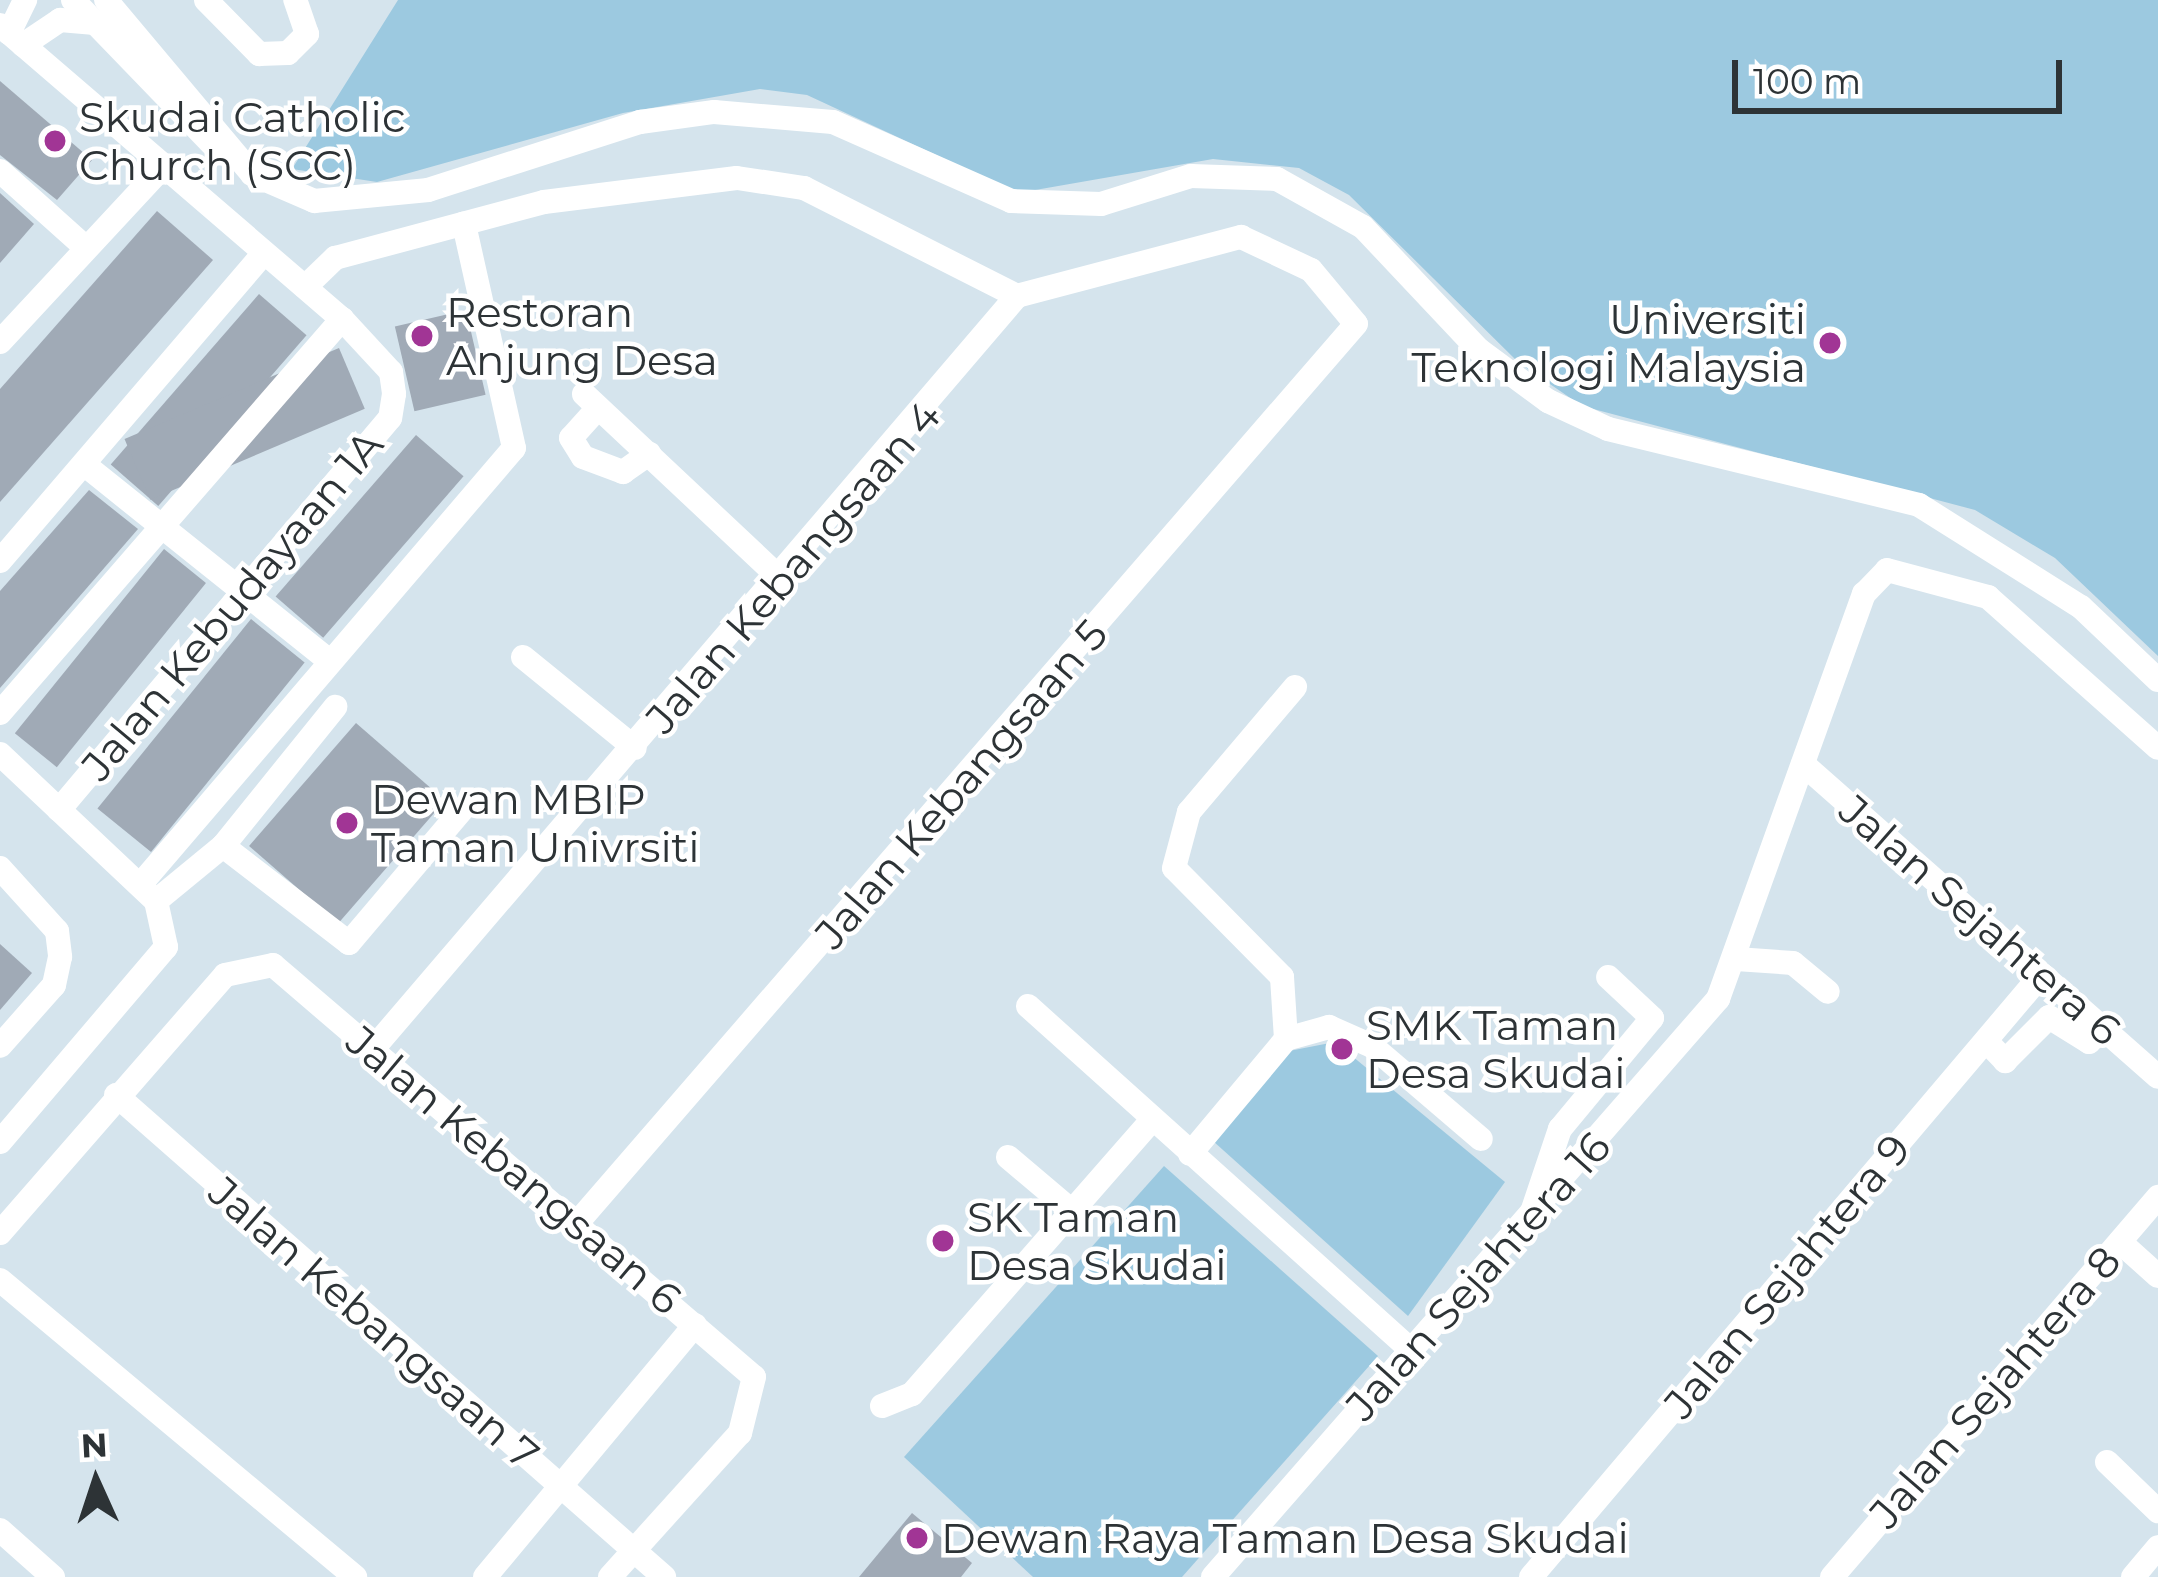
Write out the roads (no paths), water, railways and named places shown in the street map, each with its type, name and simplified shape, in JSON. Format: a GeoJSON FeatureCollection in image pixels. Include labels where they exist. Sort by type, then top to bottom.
{"type":"FeatureCollection","features":[{"type":"Feature","properties":{"kind":"street"},"geometry":{"type":"LineString","coordinates":[[73,0],[100,11],[145,46],[253,175]]}},
{"type":"Feature","properties":{"kind":"street"},"geometry":{"type":"LineString","coordinates":[[136,0],[145,46]]}},
{"type":"Feature","properties":{"kind":"street"},"geometry":{"type":"LineString","coordinates":[[206,0],[260,54],[288,53],[307,34],[295,0]]}},
{"type":"Feature","properties":{"kind":"street"},"geometry":{"type":"LineString","coordinates":[[19,26],[100,11]]}},
{"type":"Feature","properties":{"kind":"street"},"geometry":{"type":"LineString","coordinates":[[100,11],[253,175],[291,197],[387,199],[640,122],[777,111],[897,145],[1011,201],[1102,204],[1192,176],[1277,179],[1363,227],[1479,350],[1548,400],[1608,428],[1918,505],[2081,608],[2158,680]]}},
{"type":"Feature","properties":{"kind":"street"},"geometry":{"type":"LineString","coordinates":[[0,713],[164,530],[342,319],[160,170],[19,26]]}},
{"type":"Feature","properties":{"kind":"street"},"geometry":{"type":"LineString","coordinates":[[0,342],[9,314],[86,248],[160,170]]}},
{"type":"Feature","properties":{"kind":"street"},"geometry":{"type":"LineString","coordinates":[[0,171],[86,248]]}},
{"type":"Feature","properties":{"kind":"street"},"geometry":{"type":"LineString","coordinates":[[305,287],[335,258],[464,224],[629,186],[737,178],[804,188],[1017,296]]}},
{"type":"Feature","properties":{"kind":"street"},"geometry":{"type":"LineString","coordinates":[[148,893],[330,661],[514,448],[464,224]]}},
{"type":"Feature","properties":{"kind":"street","name":"Jalan Kebangsaan 5"},"geometry":{"type":"LineString","coordinates":[[576,1224],[1356,323],[1339,295],[1276,247],[1241,237],[1017,296]]}},
{"type":"Feature","properties":{"kind":"street"},"geometry":{"type":"LineString","coordinates":[[0,561],[263,254]]}},
{"type":"Feature","properties":{"kind":"street","name":"Jalan Kebangsaan 4"},"geometry":{"type":"LineString","coordinates":[[372,1050],[1017,296]]}},
{"type":"Feature","properties":{"kind":"street","name":"Jalan Kebudayaan 1A"},"geometry":{"type":"LineString","coordinates":[[59,810],[390,418],[391,372],[342,319]]}},
{"type":"Feature","properties":{"kind":"street"},"geometry":{"type":"LineString","coordinates":[[649,454],[608,473],[583,458],[571,438],[591,401],[649,454],[780,578]]}},
{"type":"Feature","properties":{"kind":"street"},"geometry":{"type":"LineString","coordinates":[[85,465],[330,661]]}},
{"type":"Feature","properties":{"kind":"street","name":"Jalan Sejahtera 16"},"geometry":{"type":"LineString","coordinates":[[1213,1577],[1685,1044],[1736,959],[1864,594],[1887,570],[1988,596],[2158,748]]}},
{"type":"Feature","properties":{"kind":"street"},"geometry":{"type":"LineString","coordinates":[[524,656],[635,748]]}},
{"type":"Feature","properties":{"kind":"street"},"geometry":{"type":"LineString","coordinates":[[1286,1039],[1282,976],[1174,868],[1189,812],[1295,687]]}},
{"type":"Feature","properties":{"kind":"street"},"geometry":{"type":"LineString","coordinates":[[148,893],[223,846],[335,707]]}},
{"type":"Feature","properties":{"kind":"street"},"geometry":{"type":"LineString","coordinates":[[0,754],[148,893],[162,963],[0,1142]]}},
{"type":"Feature","properties":{"kind":"street","name":"Jalan Sejahtera 6"},"geometry":{"type":"LineString","coordinates":[[1803,764],[2158,1077]]}},
{"type":"Feature","properties":{"kind":"street"},"geometry":{"type":"LineString","coordinates":[[223,846],[349,943],[460,811]]}},
{"type":"Feature","properties":{"kind":"street"},"geometry":{"type":"LineString","coordinates":[[0,1046],[60,974],[57,931],[4,878]]}},
{"type":"Feature","properties":{"kind":"street"},"geometry":{"type":"LineString","coordinates":[[1736,959],[1793,962],[1828,992]]}},
{"type":"Feature","properties":{"kind":"street","name":"Jalan Kebangsaan 6"},"geometry":{"type":"LineString","coordinates":[[116,1095],[225,975],[249,966],[273,965],[754,1377],[754,1401],[740,1432],[632,1550]]}},
{"type":"Feature","properties":{"kind":"street","name":"Jalan Sejahtera 9"},"geometry":{"type":"LineString","coordinates":[[1531,1577],[2042,974]]}},
{"type":"Feature","properties":{"kind":"street"},"geometry":{"type":"LineString","coordinates":[[1608,977],[1685,1044]]}},
{"type":"Feature","properties":{"kind":"street"},"geometry":{"type":"LineString","coordinates":[[1028,1006],[1411,1350]]}},
{"type":"Feature","properties":{"kind":"street"},"geometry":{"type":"LineString","coordinates":[[1985,1041],[2005,1061],[2049,1017],[2089,1042],[2103,1028]]}},
{"type":"Feature","properties":{"kind":"street"},"geometry":{"type":"LineString","coordinates":[[1531,1218],[1560,1130],[1652,1018]]}},
{"type":"Feature","properties":{"kind":"street"},"geometry":{"type":"LineString","coordinates":[[1190,1154],[1286,1039],[1342,1027],[1480,1139]]}},
{"type":"Feature","properties":{"kind":"street"},"geometry":{"type":"LineString","coordinates":[[0,1233],[116,1095]]}},
{"type":"Feature","properties":{"kind":"street","name":"Jalan Kebangsaan 7"},"geometry":{"type":"LineString","coordinates":[[116,1095],[664,1577]]}},
{"type":"Feature","properties":{"kind":"street"},"geometry":{"type":"LineString","coordinates":[[882,1406],[912,1394],[1151,1121]]}},
{"type":"Feature","properties":{"kind":"street"},"geometry":{"type":"LineString","coordinates":[[1008,1157],[1073,1212]]}},
{"type":"Feature","properties":{"kind":"street","name":"Jalan Sejahtera 8"},"geometry":{"type":"LineString","coordinates":[[1832,1577],[2158,1197]]}},
{"type":"Feature","properties":{"kind":"street"},"geometry":{"type":"LineString","coordinates":[[2120,1242],[2158,1276]]}},
{"type":"Feature","properties":{"kind":"street"},"geometry":{"type":"LineString","coordinates":[[0,1280],[355,1577]]}},
{"type":"Feature","properties":{"kind":"street"},"geometry":{"type":"LineString","coordinates":[[485,1577],[695,1325]]}},
{"type":"Feature","properties":{"kind":"street"},"geometry":{"type":"LineString","coordinates":[[2107,1462],[2158,1510]]}},
{"type":"Feature","properties":{"kind":"street"},"geometry":{"type":"LineString","coordinates":[[0,1530],[53,1577]]}},
{"type":"Feature","properties":{"kind":"street"},"geometry":{"type":"LineString","coordinates":[[2133,1577],[2158,1547]]}},
{"type":"Feature","properties":{"kind":"street"},"geometry":{"type":"LineString","coordinates":[[610,1577],[632,1550]]}},
{"type":"Feature","properties":{"kind":"place","name":"Skudai Catholic Church (SCC)"},"geometry":{"type":"Point","coordinates":[55,141]}},
{"type":"Feature","properties":{"kind":"place","name":"Restoran Anjung Desa"},"geometry":{"type":"Point","coordinates":[422,336]}},
{"type":"Feature","properties":{"kind":"place","name":"Universiti Teknologi Malaysia"},"geometry":{"type":"Point","coordinates":[1830,343]}},
{"type":"Feature","properties":{"kind":"place","name":"Dewan MBIP Taman Univrsiti"},"geometry":{"type":"Point","coordinates":[347,823]}},
{"type":"Feature","properties":{"kind":"place","name":"SMK Taman Desa Skudai"},"geometry":{"type":"Point","coordinates":[1342,1049]}},
{"type":"Feature","properties":{"kind":"place","name":"SK Taman Desa Skudai"},"geometry":{"type":"Point","coordinates":[943,1241]}},
{"type":"Feature","properties":{"kind":"place","name":"Dewan Raya Taman Desa Skudai"},"geometry":{"type":"Point","coordinates":[917,1538]}}]}
